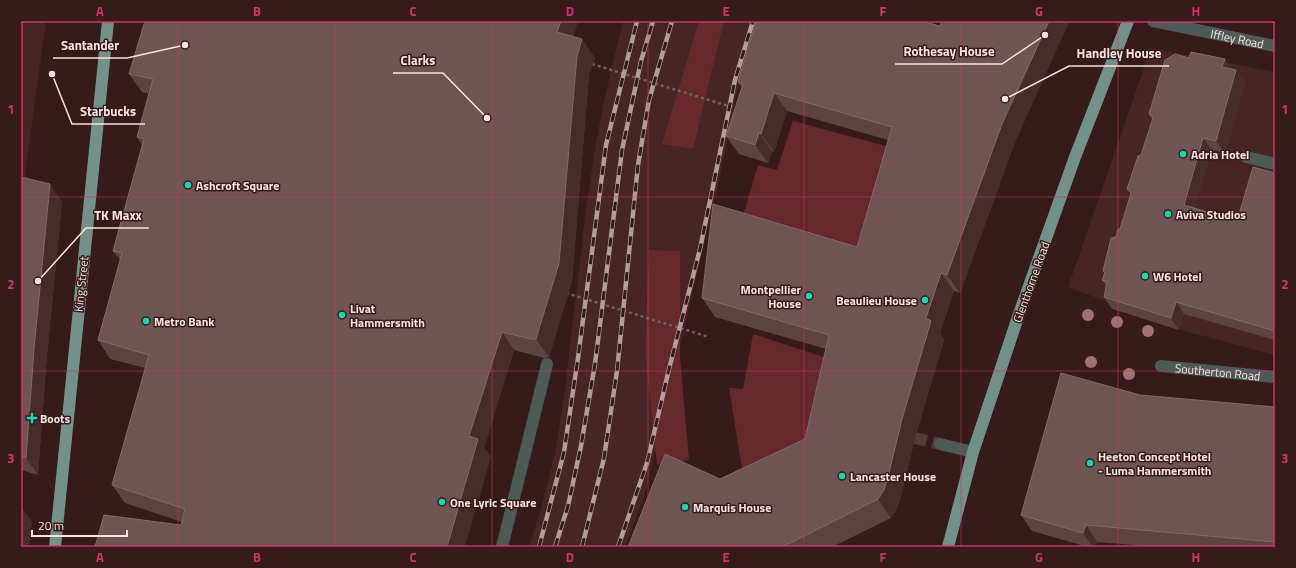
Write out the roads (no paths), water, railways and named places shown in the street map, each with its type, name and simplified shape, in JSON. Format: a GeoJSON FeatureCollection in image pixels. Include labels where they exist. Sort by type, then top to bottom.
{"type":"FeatureCollection","features":[{"type":"Feature","properties":{"kind":"main road","name":"King Street"},"geometry":{"type":"LineString","coordinates":[[55,547],[108,21]]}},
{"type":"Feature","properties":{"kind":"main road","name":"Glenthorne Road"},"geometry":{"type":"LineString","coordinates":[[948,547],[973,452],[1019,314],[1075,157],[1128,21]]}},
{"type":"Feature","properties":{"kind":"street","name":"Iffley Road"},"geometry":{"type":"LineString","coordinates":[[1153,21],[1275,46]]}},
{"type":"Feature","properties":{"kind":"street"},"geometry":{"type":"LineString","coordinates":[[1246,157],[1275,164]]}},
{"type":"Feature","properties":{"kind":"street"},"geometry":{"type":"LineString","coordinates":[[502,547],[547,364]]}},
{"type":"Feature","properties":{"kind":"street","name":"Southerton Road"},"geometry":{"type":"LineString","coordinates":[[1161,366],[1275,378]]}},
{"type":"Feature","properties":{"kind":"street"},"geometry":{"type":"LineString","coordinates":[[940,444],[973,452]]}},
{"type":"Feature","properties":{"kind":"tunnel"},"geometry":{"type":"LineString","coordinates":[[915,438],[940,444]]}},
{"type":"Feature","properties":{"kind":"railway"},"geometry":{"type":"LineString","coordinates":[[539,547],[564,452],[606,145],[637,21]]}},
{"type":"Feature","properties":{"kind":"railway"},"geometry":{"type":"LineString","coordinates":[[555,547],[568,506],[581,446],[595,364],[622,150],[641,61],[653,21]]}},
{"type":"Feature","properties":{"kind":"railway"},"geometry":{"type":"LineString","coordinates":[[582,547],[604,458],[617,371],[638,165],[649,100],[672,21]]}},
{"type":"Feature","properties":{"kind":"railway"},"geometry":{"type":"LineString","coordinates":[[618,547],[647,463],[669,369],[700,249],[735,80],[753,21]]}},
{"type":"Feature","properties":{"kind":"place","name":"Rothesay House"},"geometry":{"type":"Point","coordinates":[1045,35]}},
{"type":"Feature","properties":{"kind":"place","name":"Santander"},"geometry":{"type":"Point","coordinates":[185,45]}},
{"type":"Feature","properties":{"kind":"place","name":"Starbucks"},"geometry":{"type":"Point","coordinates":[52,74]}},
{"type":"Feature","properties":{"kind":"place","name":"Handley House"},"geometry":{"type":"Point","coordinates":[1005,99]}},
{"type":"Feature","properties":{"kind":"place","name":"Clarks"},"geometry":{"type":"Point","coordinates":[487,118]}},
{"type":"Feature","properties":{"kind":"place","name":"Adria Hotel"},"geometry":{"type":"Point","coordinates":[1183,154]}},
{"type":"Feature","properties":{"kind":"place","name":"Ashcroft Square"},"geometry":{"type":"Point","coordinates":[188,185]}},
{"type":"Feature","properties":{"kind":"place","name":"Aviva Studios"},"geometry":{"type":"Point","coordinates":[1168,214]}},
{"type":"Feature","properties":{"kind":"place","name":"W6 Hotel"},"geometry":{"type":"Point","coordinates":[1145,276]}},
{"type":"Feature","properties":{"kind":"place","name":"TK Maxx"},"geometry":{"type":"Point","coordinates":[38,281]}},
{"type":"Feature","properties":{"kind":"place","name":"Montpellier House"},"geometry":{"type":"Point","coordinates":[809,296]}},
{"type":"Feature","properties":{"kind":"place","name":"Beaulieu House"},"geometry":{"type":"Point","coordinates":[925,300]}},
{"type":"Feature","properties":{"kind":"place","name":"Livat Hammersmith"},"geometry":{"type":"Point","coordinates":[342,315]}},
{"type":"Feature","properties":{"kind":"place","name":"Metro Bank"},"geometry":{"type":"Point","coordinates":[146,321]}},
{"type":"Feature","properties":{"kind":"place","name":"Boots"},"geometry":{"type":"Point","coordinates":[32,418]}},
{"type":"Feature","properties":{"kind":"place","name":"Heeton Concept Hotel - Luma Hammersmith"},"geometry":{"type":"Point","coordinates":[1090,463]}},
{"type":"Feature","properties":{"kind":"place","name":"Lancaster House"},"geometry":{"type":"Point","coordinates":[842,476]}},
{"type":"Feature","properties":{"kind":"place","name":"One Lyric Square"},"geometry":{"type":"Point","coordinates":[442,502]}},
{"type":"Feature","properties":{"kind":"place","name":"Marquis House"},"geometry":{"type":"Point","coordinates":[685,507]}}]}
